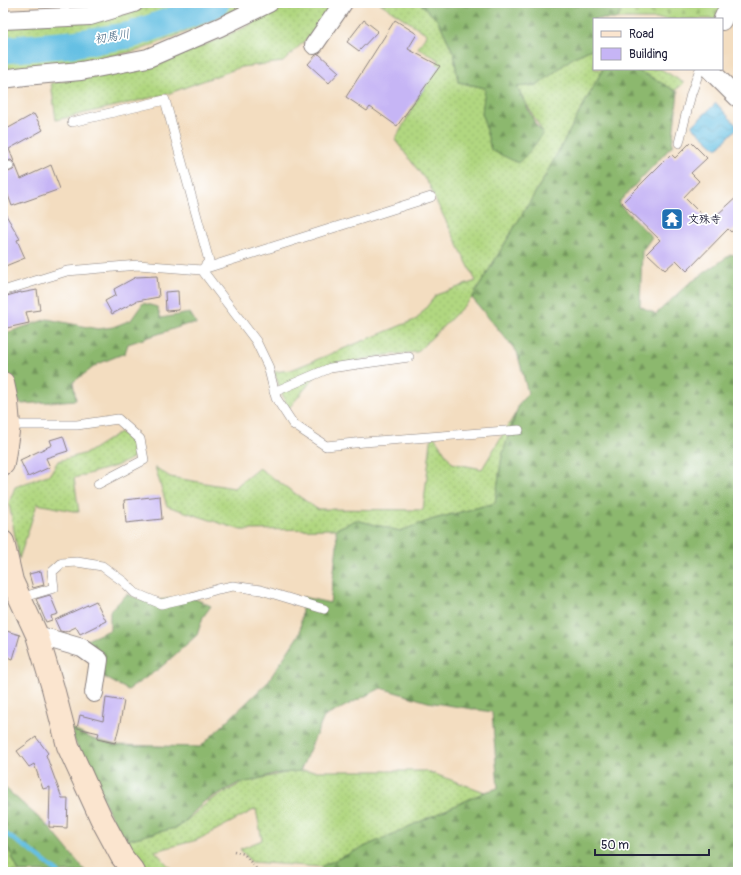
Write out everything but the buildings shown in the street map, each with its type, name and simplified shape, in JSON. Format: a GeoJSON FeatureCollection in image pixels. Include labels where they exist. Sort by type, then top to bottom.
{"type":"FeatureCollection","features":[{"type":"Feature","properties":{"kind":"street"},"geometry":{"type":"LineString","coordinates":[[3,20],[90,16],[115,10],[134,3]]}},
{"type":"Feature","properties":{"kind":"street"},"geometry":{"type":"LineString","coordinates":[[3,79],[81,71],[148,58],[220,27],[269,3]]}},
{"type":"Feature","properties":{"kind":"street"},"geometry":{"type":"LineString","coordinates":[[314,45],[343,3]]}},
{"type":"Feature","properties":{"kind":"street"},"geometry":{"type":"LineString","coordinates":[[723,19],[730,3]]}},
{"type":"Feature","properties":{"kind":"street"},"geometry":{"type":"LineString","coordinates":[[710,70],[738,98]]}},
{"type":"Feature","properties":{"kind":"street"},"geometry":{"type":"LineString","coordinates":[[3,383],[7,402],[9,425],[3,464]]}},
{"type":"Feature","properties":{"kind":"street"},"geometry":{"type":"LineString","coordinates":[[3,542],[12,581],[37,635],[68,746],[100,818],[122,857],[134,872]]}},
{"type":"Feature","properties":{"kind":"street"},"geometry":{"type":"LineString","coordinates":[[37,635],[82,648],[99,660],[94,693]]}},
{"type":"Feature","properties":{"kind":"lane"},"geometry":{"type":"LineString","coordinates":[[679,143],[691,94],[700,70]]}},
{"type":"Feature","properties":{"kind":"lane"},"geometry":{"type":"LineString","coordinates":[[72,122],[164,100],[209,261],[202,270]]}},
{"type":"Feature","properties":{"kind":"lane"},"geometry":{"type":"LineString","coordinates":[[3,290],[67,271],[138,265],[202,270],[431,197]]}},
{"type":"Feature","properties":{"kind":"lane"},"geometry":{"type":"LineString","coordinates":[[202,270],[256,341],[268,366],[276,398],[293,424],[326,446],[519,430]]}},
{"type":"Feature","properties":{"kind":"lane"},"geometry":{"type":"LineString","coordinates":[[274,392],[330,368],[408,356]]}},
{"type":"Feature","properties":{"kind":"lane"},"geometry":{"type":"LineString","coordinates":[[9,425],[77,425],[118,419],[140,439],[144,460],[98,484]]}},
{"type":"Feature","properties":{"kind":"lane"},"geometry":{"type":"LineString","coordinates":[[20,598],[54,588],[52,572],[62,563],[77,562],[102,566],[124,582],[135,594],[161,604],[233,586],[261,590],[324,608]]}},
{"type":"Feature","properties":{"kind":"path"},"geometry":{"type":"LineString","coordinates":[[234,851],[244,854],[259,872]]}},
{"type":"Feature","properties":{"kind":"green space"},"geometry":{"type":"Polygon","coordinates":[[[158,3],[248,3],[199,27],[140,50],[96,59],[3,72],[3,26],[126,14],[158,3]]]}},
{"type":"Feature","properties":{"kind":"green space"},"geometry":{"type":"Polygon","coordinates":[[[282,3],[332,3],[329,17],[283,62],[241,67],[167,94],[56,120],[51,83],[154,67],[246,27],[282,3]]]}},
{"type":"Feature","properties":{"kind":"green space"},"geometry":{"type":"Polygon","coordinates":[[[380,3],[420,3],[439,22],[454,54],[458,82],[485,88],[543,133],[517,87],[538,85],[574,57],[593,48],[593,70],[602,70],[544,178],[472,298],[417,352],[360,360],[319,372],[288,409],[274,372],[291,370],[417,319],[436,295],[476,281],[430,186],[395,140],[439,60],[418,48],[427,34],[380,3]]]}},
{"type":"Feature","properties":{"kind":"green space"},"geometry":{"type":"Polygon","coordinates":[[[420,3],[622,3],[618,18],[593,18],[593,48],[574,57],[538,85],[517,87],[536,125],[543,133],[532,149],[518,163],[491,150],[482,113],[485,88],[458,82],[454,54],[439,22],[420,3]]]}},
{"type":"Feature","properties":{"kind":"green space"},"geometry":{"type":"Polygon","coordinates":[[[622,3],[730,3],[722,18],[618,18],[622,3]]]}},
{"type":"Feature","properties":{"kind":"green space"},"geometry":{"type":"Polygon","coordinates":[[[602,70],[636,70],[678,92],[672,146],[618,203],[652,237],[642,251],[640,306],[656,314],[687,285],[730,255],[738,254],[738,872],[325,872],[320,867],[485,792],[498,788],[492,712],[428,702],[381,688],[324,717],[300,771],[273,774],[252,781],[239,783],[205,801],[179,827],[123,841],[68,727],[93,739],[115,745],[200,747],[267,683],[300,633],[303,597],[330,603],[337,546],[336,529],[356,520],[400,531],[434,519],[495,503],[502,456],[519,404],[528,393],[517,352],[472,298],[544,178],[602,70]]]}},
{"type":"Feature","properties":{"kind":"green space"},"geometry":{"type":"Polygon","coordinates":[[[634,70],[663,70],[684,83],[671,94],[634,70]]]}},
{"type":"Feature","properties":{"kind":"green space"},"geometry":{"type":"Polygon","coordinates":[[[143,303],[157,307],[161,318],[190,313],[197,324],[188,324],[128,344],[125,353],[98,364],[73,382],[76,400],[22,404],[15,397],[6,378],[3,363],[3,348],[6,333],[47,319],[98,329],[113,327],[131,320],[143,303]]]}},
{"type":"Feature","properties":{"kind":"green space"},"geometry":{"type":"Polygon","coordinates":[[[515,414],[502,456],[495,503],[434,519],[400,531],[356,520],[336,529],[241,530],[167,506],[155,467],[170,477],[234,488],[259,468],[317,509],[423,510],[433,435],[452,463],[482,469],[515,414]]]}},
{"type":"Feature","properties":{"kind":"green space"},"geometry":{"type":"Polygon","coordinates":[[[120,432],[136,446],[133,458],[116,466],[74,478],[79,512],[37,504],[19,559],[9,503],[15,487],[50,474],[58,461],[87,453],[120,432]]]}},
{"type":"Feature","properties":{"kind":"green space"},"geometry":{"type":"Polygon","coordinates":[[[127,594],[145,601],[191,597],[211,606],[203,617],[197,635],[160,668],[128,690],[102,676],[84,641],[110,630],[110,611],[127,594]]]}},
{"type":"Feature","properties":{"kind":"green space"},"geometry":{"type":"Polygon","coordinates":[[[295,771],[426,771],[485,792],[320,867],[251,862],[240,849],[262,840],[256,809],[197,840],[155,851],[174,872],[145,872],[123,841],[179,827],[209,801],[244,782],[295,771]]]}},
{"type":"Feature","properties":{"kind":"green space"},"geometry":{"type":"Polygon","coordinates":[[[3,786],[49,827],[86,872],[19,872],[3,837],[3,786]]]}},
{"type":"Feature","properties":{"kind":"green space"},"geometry":{"type":"Polygon","coordinates":[[[3,844],[8,848],[19,872],[3,872],[3,844]]]}},
{"type":"Feature","properties":{"kind":"water"},"geometry":{"type":"Polygon","coordinates":[[[716,103],[738,127],[717,149],[692,126],[716,103]]]}},
{"type":"Feature","properties":{"kind":"waterway","name":"初馬川"},"geometry":{"type":"LineString","coordinates":[[3,50],[72,44],[131,35],[204,9],[216,3]]}},
{"type":"Feature","properties":{"kind":"waterway"},"geometry":{"type":"LineString","coordinates":[[3,830],[6,834],[58,872]]}},
{"type":"Feature","properties":{"kind":"place","name":"文殊寺"},"geometry":{"type":"Point","coordinates":[672,219]}}]}
